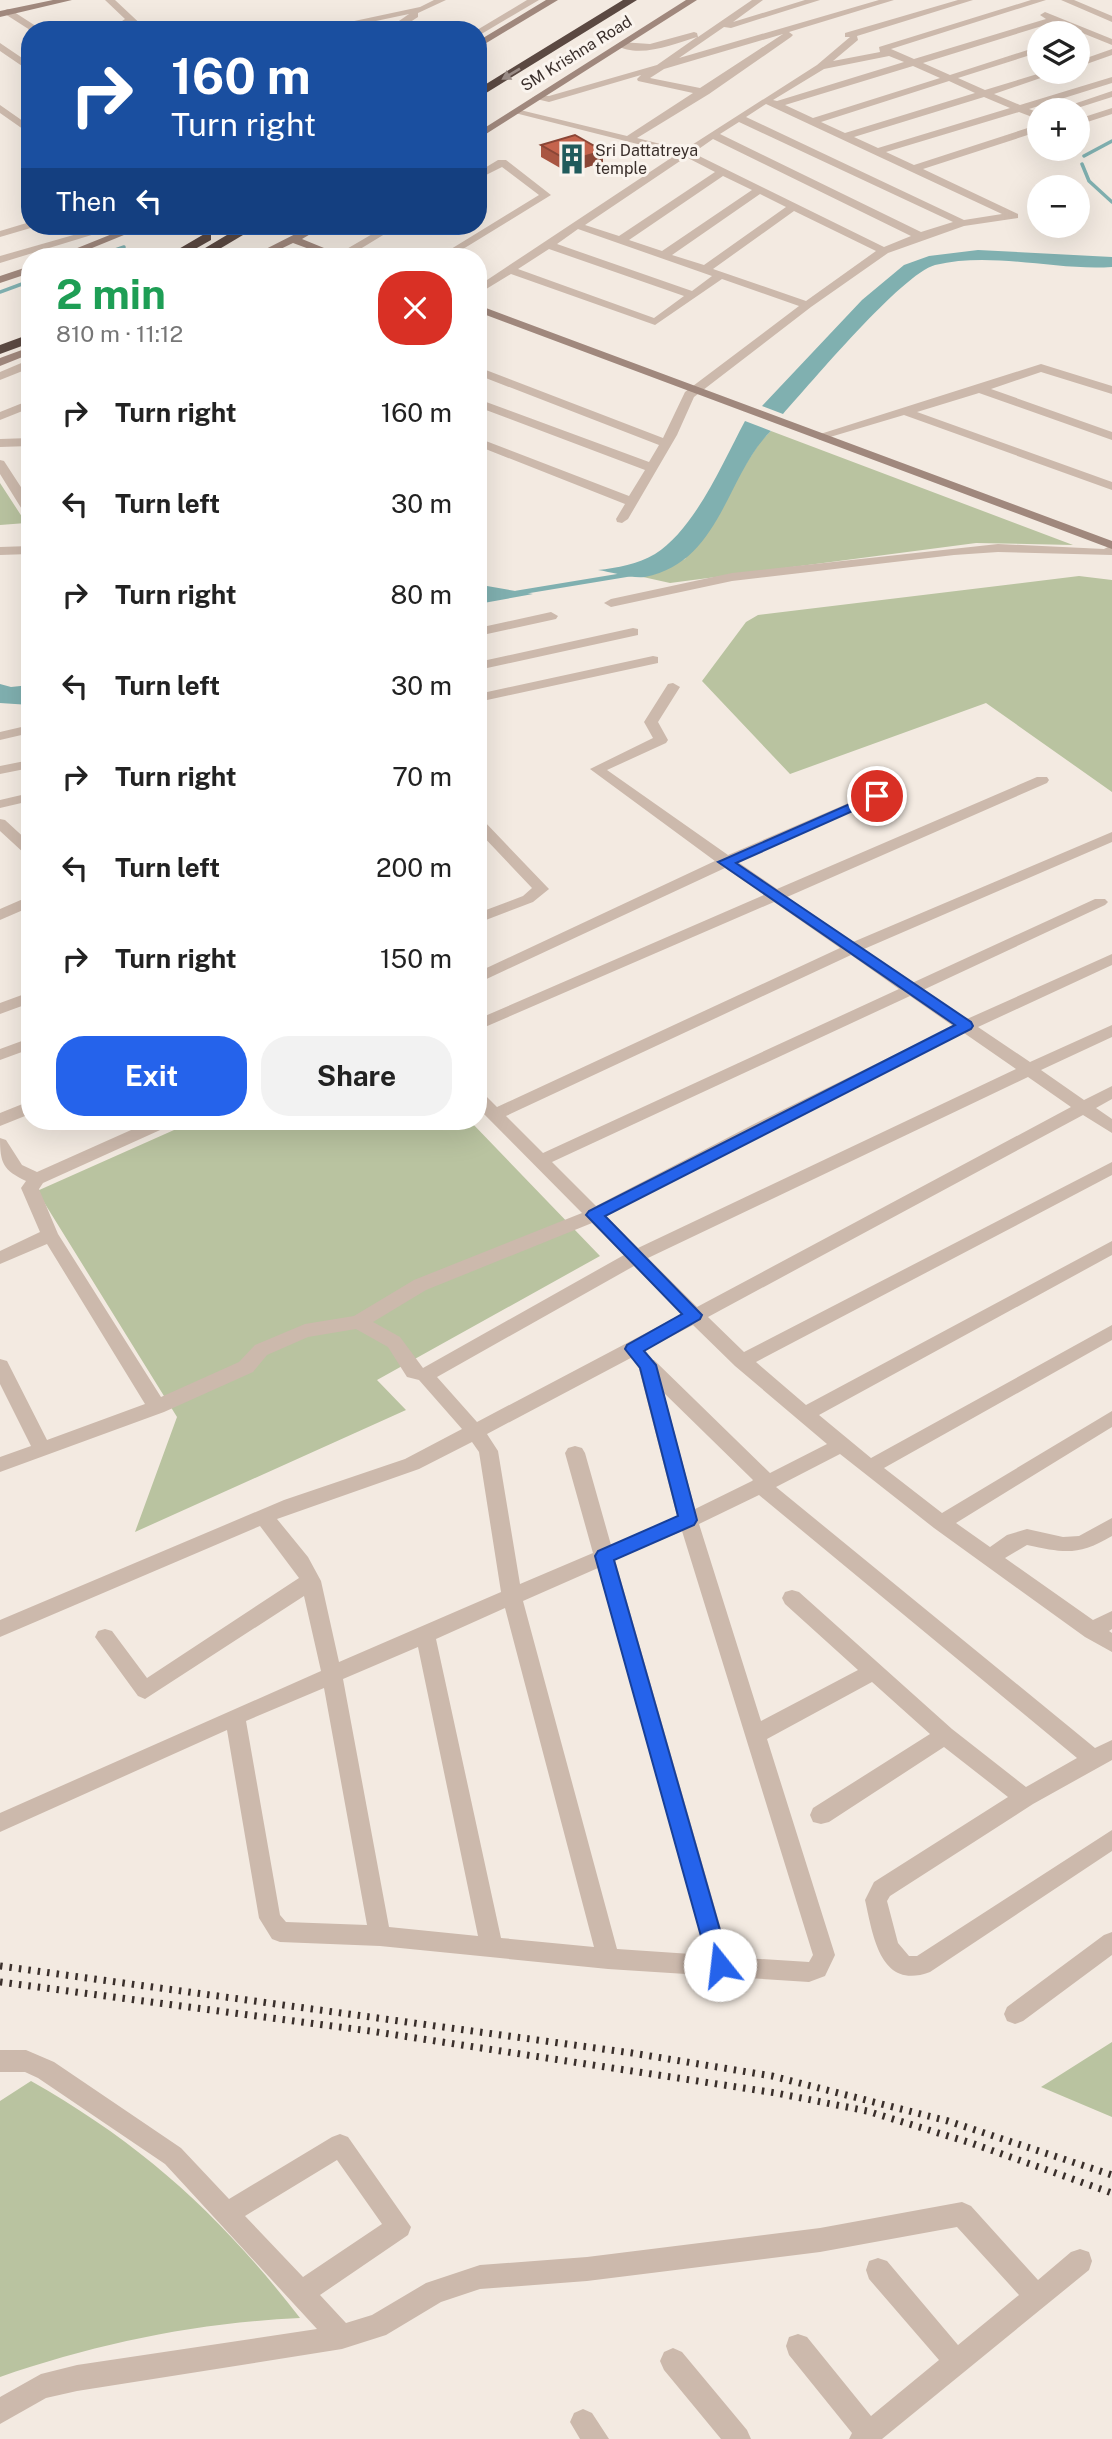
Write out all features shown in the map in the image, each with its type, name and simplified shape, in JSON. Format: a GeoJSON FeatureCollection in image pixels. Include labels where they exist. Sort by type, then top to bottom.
{"type":"FeatureCollection","features":[{"type":"Feature","properties":{"kind":"highway","name":"SM Krishna Road"},"geometry":{"type":"LineString","coordinates":[[487,76],[611,0]]}},
{"type":"Feature","properties":{"kind":"highway","name":"SM Krishna Road"},"geometry":{"type":"LineString","coordinates":[[487,88],[631,0]]}},
{"type":"Feature","properties":{"kind":"highway"},"geometry":{"type":"LineString","coordinates":[[188,248],[210,235]]}},
{"type":"Feature","properties":{"kind":"highway"},"geometry":{"type":"LineString","coordinates":[[213,248],[235,235]]}},
{"type":"Feature","properties":{"kind":"highway"},"geometry":{"type":"LineString","coordinates":[[0,339],[21,331]]}},
{"type":"Feature","properties":{"kind":"highway"},"geometry":{"type":"LineString","coordinates":[[0,350],[21,342]]}},
{"type":"Feature","properties":{"kind":"street"},"geometry":{"type":"LineString","coordinates":[[3,11],[31,0]]}},
{"type":"Feature","properties":{"kind":"street"},"geometry":{"type":"LineString","coordinates":[[3,11],[66,0]]}},
{"type":"Feature","properties":{"kind":"street"},"geometry":{"type":"LineString","coordinates":[[110,0],[131,19],[128,21]]}},
{"type":"Feature","properties":{"kind":"street"},"geometry":{"type":"LineString","coordinates":[[405,21],[441,0]]}},
{"type":"Feature","properties":{"kind":"street"},"geometry":{"type":"LineString","coordinates":[[487,28],[534,0]]}},
{"type":"Feature","properties":{"kind":"street"},"geometry":{"type":"LineString","coordinates":[[487,40],[553,0]]}},
{"type":"Feature","properties":{"kind":"street","name":"SM Krishna Road"},"geometry":{"type":"LineString","coordinates":[[487,130],[692,0]]}},
{"type":"Feature","properties":{"kind":"street"},"geometry":{"type":"LineString","coordinates":[[705,92],[642,79],[758,0]]}},
{"type":"Feature","properties":{"kind":"street"},"geometry":{"type":"LineString","coordinates":[[621,45],[650,47],[815,0]]}},
{"type":"Feature","properties":{"kind":"street"},"geometry":{"type":"LineString","coordinates":[[537,98],[548,99],[889,0]]}},
{"type":"Feature","properties":{"kind":"street"},"geometry":{"type":"LineString","coordinates":[[487,285],[739,118],[770,103],[820,67],[968,0]]}},
{"type":"Feature","properties":{"kind":"street"},"geometry":{"type":"LineString","coordinates":[[820,67],[868,44],[1041,0]]}},
{"type":"Feature","properties":{"kind":"street"},"geometry":{"type":"LineString","coordinates":[[1066,0],[1112,19]]}},
{"type":"Feature","properties":{"kind":"street"},"geometry":{"type":"LineString","coordinates":[[1022,5],[1061,21]]}},
{"type":"Feature","properties":{"kind":"street"},"geometry":{"type":"LineString","coordinates":[[361,21],[424,9]]}},
{"type":"Feature","properties":{"kind":"street"},"geometry":{"type":"LineString","coordinates":[[3,11],[21,21]]}},
{"type":"Feature","properties":{"kind":"street"},"geometry":{"type":"LineString","coordinates":[[770,103],[1056,19]]}},
{"type":"Feature","properties":{"kind":"street"},"geometry":{"type":"LineString","coordinates":[[818,21],[1027,111]]}},
{"type":"Feature","properties":{"kind":"street"},"geometry":{"type":"LineString","coordinates":[[628,140],[705,92],[799,27]]}},
{"type":"Feature","properties":{"kind":"street"},"geometry":{"type":"LineString","coordinates":[[1090,33],[1112,42]]}},
{"type":"Feature","properties":{"kind":"street"},"geometry":{"type":"LineString","coordinates":[[0,46],[21,61]]}},
{"type":"Feature","properties":{"kind":"street"},"geometry":{"type":"LineString","coordinates":[[1090,60],[1112,52]]}},
{"type":"Feature","properties":{"kind":"street"},"geometry":{"type":"LineString","coordinates":[[811,122],[1027,53]]}},
{"type":"Feature","properties":{"kind":"street"},"geometry":{"type":"LineString","coordinates":[[877,152],[1112,79]]}},
{"type":"Feature","properties":{"kind":"street"},"geometry":{"type":"LineString","coordinates":[[844,137],[1027,80]]}},
{"type":"Feature","properties":{"kind":"street"},"geometry":{"type":"LineString","coordinates":[[1090,101],[1112,94]]}},
{"type":"Feature","properties":{"kind":"street"},"geometry":{"type":"LineString","coordinates":[[622,519],[693,393],[807,305],[884,251],[920,236],[963,223],[1014,216],[770,103]]}},
{"type":"Feature","properties":{"kind":"street"},"geometry":{"type":"LineString","coordinates":[[1090,118],[1112,111]]}},
{"type":"Feature","properties":{"kind":"street"},"geometry":{"type":"LineString","coordinates":[[3,112],[21,125]]}},
{"type":"Feature","properties":{"kind":"street"},"geometry":{"type":"LineString","coordinates":[[516,112],[685,153],[884,251]]}},
{"type":"Feature","properties":{"kind":"street"},"geometry":{"type":"LineString","coordinates":[[739,118],[963,223]]}},
{"type":"Feature","properties":{"kind":"street"},"geometry":{"type":"LineString","coordinates":[[913,169],[1027,131]]}},
{"type":"Feature","properties":{"kind":"street"},"geometry":{"type":"LineString","coordinates":[[713,135],[920,236]]}},
{"type":"Feature","properties":{"kind":"street"},"geometry":{"type":"LineString","coordinates":[[487,171],[502,162],[546,195],[487,231]]}},
{"type":"Feature","properties":{"kind":"street"},"geometry":{"type":"LineString","coordinates":[[621,240],[722,172]]}},
{"type":"Feature","properties":{"kind":"street"},"geometry":{"type":"LineString","coordinates":[[664,255],[759,190]]}},
{"type":"Feature","properties":{"kind":"street"},"geometry":{"type":"LineString","coordinates":[[706,270],[793,207]]}},
{"type":"Feature","properties":{"kind":"street"},"geometry":{"type":"LineString","coordinates":[[576,225],[807,305]]}},
{"type":"Feature","properties":{"kind":"street"},"geometry":{"type":"LineString","coordinates":[[0,234],[21,228]]}},
{"type":"Feature","properties":{"kind":"street"},"geometry":{"type":"LineString","coordinates":[[41,248],[85,235]]}},
{"type":"Feature","properties":{"kind":"street"},"geometry":{"type":"LineString","coordinates":[[84,248],[118,235]]}},
{"type":"Feature","properties":{"kind":"street"},"geometry":{"type":"LineString","coordinates":[[276,248],[303,235]]}},
{"type":"Feature","properties":{"kind":"street"},"geometry":{"type":"LineString","coordinates":[[355,248],[378,235]]}},
{"type":"Feature","properties":{"kind":"street"},"geometry":{"type":"LineString","coordinates":[[458,248],[480,235]]}},
{"type":"Feature","properties":{"kind":"street"},"geometry":{"type":"LineString","coordinates":[[290,242],[310,248]]}},
{"type":"Feature","properties":{"kind":"street"},"geometry":{"type":"LineString","coordinates":[[290,242],[302,248]]}},
{"type":"Feature","properties":{"kind":"street"},"geometry":{"type":"LineString","coordinates":[[547,244],[693,295]]}},
{"type":"Feature","properties":{"kind":"street"},"geometry":{"type":"LineString","coordinates":[[0,260],[21,254]]}},
{"type":"Feature","properties":{"kind":"street"},"geometry":{"type":"LineString","coordinates":[[509,270],[655,322],[721,275]]}},
{"type":"Feature","properties":{"kind":"street"},"geometry":{"type":"LineString","coordinates":[[0,279],[21,272]]}},
{"type":"Feature","properties":{"kind":"street"},"geometry":{"type":"LineString","coordinates":[[487,312],[693,393],[820,436],[1111,550]]}},
{"type":"Feature","properties":{"kind":"street"},"geometry":{"type":"LineString","coordinates":[[487,319],[693,393],[1111,550]]}},
{"type":"Feature","properties":{"kind":"street"},"geometry":{"type":"LineString","coordinates":[[0,362],[21,354]]}},
{"type":"Feature","properties":{"kind":"street"},"geometry":{"type":"LineString","coordinates":[[0,376],[21,368]]}},
{"type":"Feature","properties":{"kind":"street"},"geometry":{"type":"LineString","coordinates":[[820,436],[906,412],[1041,368],[1112,390]]}},
{"type":"Feature","properties":{"kind":"street"},"geometry":{"type":"LineString","coordinates":[[487,374],[666,444]]}},
{"type":"Feature","properties":{"kind":"street"},"geometry":{"type":"LineString","coordinates":[[979,389],[1112,436]]}},
{"type":"Feature","properties":{"kind":"street"},"geometry":{"type":"LineString","coordinates":[[487,407],[652,468]]}},
{"type":"Feature","properties":{"kind":"street"},"geometry":{"type":"LineString","coordinates":[[0,416],[21,408]]}},
{"type":"Feature","properties":{"kind":"street"},"geometry":{"type":"LineString","coordinates":[[906,412],[1112,486]]}},
{"type":"Feature","properties":{"kind":"street"},"geometry":{"type":"LineString","coordinates":[[0,443],[21,442]]}},
{"type":"Feature","properties":{"kind":"street"},"geometry":{"type":"LineString","coordinates":[[487,446],[632,502]]}},
{"type":"Feature","properties":{"kind":"street"},"geometry":{"type":"LineString","coordinates":[[0,464],[21,498]]}},
{"type":"Feature","properties":{"kind":"street"},"geometry":{"type":"LineString","coordinates":[[611,603],[732,577],[954,551],[998,548],[1111,550]]}},
{"type":"Feature","properties":{"kind":"street"},"geometry":{"type":"LineString","coordinates":[[0,551],[21,550]]}},
{"type":"Feature","properties":{"kind":"street"},"geometry":{"type":"LineString","coordinates":[[487,630],[551,616]]}},
{"type":"Feature","properties":{"kind":"street"},"geometry":{"type":"LineString","coordinates":[[487,664],[633,632]]}},
{"type":"Feature","properties":{"kind":"street"},"geometry":{"type":"LineString","coordinates":[[487,696],[653,660]]}},
{"type":"Feature","properties":{"kind":"street"},"geometry":{"type":"LineString","coordinates":[[673,687],[651,722],[661,740],[597,769],[725,862],[854,947],[1112,1127]]}},
{"type":"Feature","properties":{"kind":"street"},"geometry":{"type":"LineString","coordinates":[[0,736],[21,731]]}},
{"type":"Feature","properties":{"kind":"street"},"geometry":{"type":"LineString","coordinates":[[0,770],[21,766]]}},
{"type":"Feature","properties":{"kind":"street"},"geometry":{"type":"LineString","coordinates":[[487,1021],[1042,780]]}},
{"type":"Feature","properties":{"kind":"street"},"geometry":{"type":"LineString","coordinates":[[487,974],[725,862],[877,796]]}},
{"type":"Feature","properties":{"kind":"street"},"geometry":{"type":"LineString","coordinates":[[0,804],[21,799]]}},
{"type":"Feature","properties":{"kind":"street"},"geometry":{"type":"LineString","coordinates":[[0,823],[21,843]]}},
{"type":"Feature","properties":{"kind":"street"},"geometry":{"type":"LineString","coordinates":[[487,832],[541,889],[528,898],[487,914]]}},
{"type":"Feature","properties":{"kind":"street"},"geometry":{"type":"LineString","coordinates":[[495,1115],[854,947],[1112,837]]}},
{"type":"Feature","properties":{"kind":"street"},"geometry":{"type":"LineString","coordinates":[[540,1161],[911,987],[1100,902]]}},
{"type":"Feature","properties":{"kind":"street"},"geometry":{"type":"LineString","coordinates":[[0,915],[21,905]]}},
{"type":"Feature","properties":{"kind":"street"},"geometry":{"type":"LineString","coordinates":[[0,1465],[157,1407],[246,1367],[261,1350],[305,1331],[358,1322],[420,1285],[594,1215],[965,1026],[1112,959]]}},
{"type":"Feature","properties":{"kind":"street"},"geometry":{"type":"LineString","coordinates":[[0,1009],[21,1001]]}},
{"type":"Feature","properties":{"kind":"street"},"geometry":{"type":"LineString","coordinates":[[425,1375],[635,1257],[1112,1030]]}},
{"type":"Feature","properties":{"kind":"street"},"geometry":{"type":"LineString","coordinates":[[0,1055],[21,1047]]}},
{"type":"Feature","properties":{"kind":"street"},"geometry":{"type":"LineString","coordinates":[[0,1629],[265,1518],[291,1504],[412,1464],[640,1357],[694,1315],[1112,1092]]}},
{"type":"Feature","properties":{"kind":"street"},"geometry":{"type":"LineString","coordinates":[[487,1107],[742,1361],[869,1468],[941,1523],[1112,1644]]}},
{"type":"Feature","properties":{"kind":"street"},"geometry":{"type":"LineString","coordinates":[[0,1120],[21,1111]]}},
{"type":"Feature","properties":{"kind":"street"},"geometry":{"type":"LineString","coordinates":[[145,1130],[37,1179],[30,1188],[50,1235],[157,1407]]}},
{"type":"Feature","properties":{"kind":"street"},"geometry":{"type":"LineString","coordinates":[[0,1144],[16,1169],[37,1179]]}},
{"type":"Feature","properties":{"kind":"street"},"geometry":{"type":"LineString","coordinates":[[742,1361],[1112,1168]]}},
{"type":"Feature","properties":{"kind":"street"},"geometry":{"type":"LineString","coordinates":[[0,1258],[50,1235]]}},
{"type":"Feature","properties":{"kind":"street"},"geometry":{"type":"LineString","coordinates":[[805,1414],[1112,1247]]}},
{"type":"Feature","properties":{"kind":"street"},"geometry":{"type":"LineString","coordinates":[[358,1322],[394,1342],[414,1372],[425,1375],[476,1433],[488,1451],[512,1597],[608,1958]]}},
{"type":"Feature","properties":{"kind":"street"},"geometry":{"type":"LineString","coordinates":[[869,1468],[1112,1332]]}},
{"type":"Feature","properties":{"kind":"street"},"geometry":{"type":"LineString","coordinates":[[640,1357],[763,1484],[1103,1754],[1025,1798],[877,1894],[876,1900],[888,1950],[895,1959],[914,1968],[922,1965],[1112,1839]]}},
{"type":"Feature","properties":{"kind":"street"},"geometry":{"type":"LineString","coordinates":[[235,1717],[270,1918],[274,1928],[280,1932],[380,1936],[608,1958],[809,1972],[821,1964],[824,1955],[640,1357]]}},
{"type":"Feature","properties":{"kind":"street"},"geometry":{"type":"LineString","coordinates":[[0,1366],[42,1448]]}},
{"type":"Feature","properties":{"kind":"street"},"geometry":{"type":"LineString","coordinates":[[941,1523],[1112,1418]]}},
{"type":"Feature","properties":{"kind":"street"},"geometry":{"type":"LineString","coordinates":[[0,1823],[235,1717],[688,1520],[841,1445]]}},
{"type":"Feature","properties":{"kind":"street"},"geometry":{"type":"LineString","coordinates":[[575,1453],[720,1965]]}},
{"type":"Feature","properties":{"kind":"street"},"geometry":{"type":"LineString","coordinates":[[265,1518],[301,1563],[311,1581],[332,1675],[380,1936]]}},
{"type":"Feature","properties":{"kind":"street"},"geometry":{"type":"LineString","coordinates":[[990,1558],[1014,1541],[1027,1537],[1063,1545],[1083,1543],[1112,1526]]}},
{"type":"Feature","properties":{"kind":"street"},"geometry":{"type":"LineString","coordinates":[[105,1637],[145,1690],[311,1581]]}},
{"type":"Feature","properties":{"kind":"street"},"geometry":{"type":"LineString","coordinates":[[792,1598],[945,1735],[1025,1798]]}},
{"type":"Feature","properties":{"kind":"street"},"geometry":{"type":"LineString","coordinates":[[1092,1631],[1112,1619]]}},
{"type":"Feature","properties":{"kind":"street"},"geometry":{"type":"LineString","coordinates":[[425,1634],[492,1947]]}},
{"type":"Feature","properties":{"kind":"street"},"geometry":{"type":"LineString","coordinates":[[755,1735],[872,1672]]}},
{"type":"Feature","properties":{"kind":"street"},"geometry":{"type":"LineString","coordinates":[[821,1815],[945,1735]]}},
{"type":"Feature","properties":{"kind":"street"},"geometry":{"type":"LineString","coordinates":[[1015,2014],[1112,1942]]}},
{"type":"Feature","properties":{"kind":"street"},"geometry":{"type":"LineString","coordinates":[[0,2061],[26,2060],[46,2070],[173,2156],[303,2292],[342,2337]]}},
{"type":"Feature","properties":{"kind":"street"},"geometry":{"type":"LineString","coordinates":[[227,2213],[340,2145],[399,2227],[303,2292]]}},
{"type":"Feature","properties":{"kind":"street"},"geometry":{"type":"LineString","coordinates":[[0,2410],[41,2388],[77,2378],[342,2337],[377,2326],[435,2292],[480,2277],[587,2269],[820,2240],[962,2214],[1036,2296]]}},
{"type":"Feature","properties":{"kind":"street"},"geometry":{"type":"LineString","coordinates":[[798,2346],[865,2437],[1080,2261]]}},
{"type":"Feature","properties":{"kind":"street"},"geometry":{"type":"LineString","coordinates":[[878,2270],[957,2363]]}},
{"type":"Feature","properties":{"kind":"street"},"geometry":{"type":"LineString","coordinates":[[673,2361],[738,2439]]}},
{"type":"Feature","properties":{"kind":"green space"},"geometry":{"type":"Polygon","coordinates":[[[771,431],[1073,545],[976,543],[670,583],[643,577],[685,559],[760,442],[771,431]]]}},
{"type":"Feature","properties":{"kind":"green space"},"geometry":{"type":"Polygon","coordinates":[[[0,483],[21,515],[21,523],[0,525],[0,483]]]}},
{"type":"Feature","properties":{"kind":"green space"},"geometry":{"type":"Polygon","coordinates":[[[1079,576],[1112,580],[1112,792],[986,703],[790,774],[702,681],[746,622],[758,615],[1079,576]]]}},
{"type":"Feature","properties":{"kind":"green space"},"geometry":{"type":"Polygon","coordinates":[[[174,1130],[479,1130],[600,1256],[377,1380],[406,1410],[135,1532],[177,1417],[37,1191],[174,1130]]]}},
{"type":"Feature","properties":{"kind":"green space"},"geometry":{"type":"Polygon","coordinates":[[[1112,2042],[1112,2117],[1041,2087],[1112,2042]]]}},
{"type":"Feature","properties":{"kind":"green space"},"geometry":{"type":"Polygon","coordinates":[[[31,2081],[110,2131],[178,2185],[241,2247],[300,2318],[223,2325],[148,2337],[74,2354],[0,2377],[0,2101],[31,2081]]]}},
{"type":"Feature","properties":{"kind":"water"},"geometry":{"type":"Polygon","coordinates":[[[978,250],[1112,257],[1112,267],[979,260],[935,265],[920,273],[880,308],[783,414],[762,406],[862,300],[904,265],[929,256],[978,250]]]}},
{"type":"Feature","properties":{"kind":"water"},"geometry":{"type":"Polygon","coordinates":[[[745,421],[771,431],[743,470],[720,515],[690,554],[670,568],[645,577],[598,570],[642,560],[669,543],[707,494],[745,421]]]}},
{"type":"Feature","properties":{"kind":"water"},"geometry":{"type":"Polygon","coordinates":[[[487,586],[533,594],[487,602],[487,586]]]}},
{"type":"Feature","properties":{"kind":"water"},"geometry":{"type":"Polygon","coordinates":[[[0,684],[21,686],[21,704],[0,703],[0,684]]]}},
{"type":"Feature","properties":{"kind":"building"},"geometry":{"type":"Polygon","coordinates":[[[575,135],[603,151],[569,161],[541,145],[575,135]]]}},
{"type":"Feature","properties":{"kind":"waterway"},"geometry":{"type":"LineString","coordinates":[[1090,153],[1112,141]]}},
{"type":"Feature","properties":{"kind":"waterway"},"geometry":{"type":"LineString","coordinates":[[1082,164],[1089,181],[1112,202]]}},
{"type":"Feature","properties":{"kind":"waterway"},"geometry":{"type":"LineString","coordinates":[[0,292],[21,284]]}},
{"type":"Feature","properties":{"kind":"waterway"},"geometry":{"type":"LineString","coordinates":[[516,593],[631,574]]}},
{"type":"Feature","properties":{"kind":"railway"},"geometry":{"type":"LineString","coordinates":[[0,1966],[632,2053],[772,2076],[948,2121],[1112,2175]]}},
{"type":"Feature","properties":{"kind":"railway"},"geometry":{"type":"LineString","coordinates":[[0,1982],[370,2031],[776,2093],[867,2111],[971,2143],[1112,2193]]}},
{"type":"Feature","properties":{"kind":"place","name":"Sri Dattatreya temple"},"geometry":{"type":"Point","coordinates":[572,159]}},
{"type":"Feature","properties":{"kind":"route"},"geometry":{"type":"LineString","coordinates":[[720,1965],[604,1556],[688,1520],[647,1365],[633,1349],[694,1315],[594,1215],[758,1129],[965,1026],[854,947],[725,862],[877,796]]}}]}
